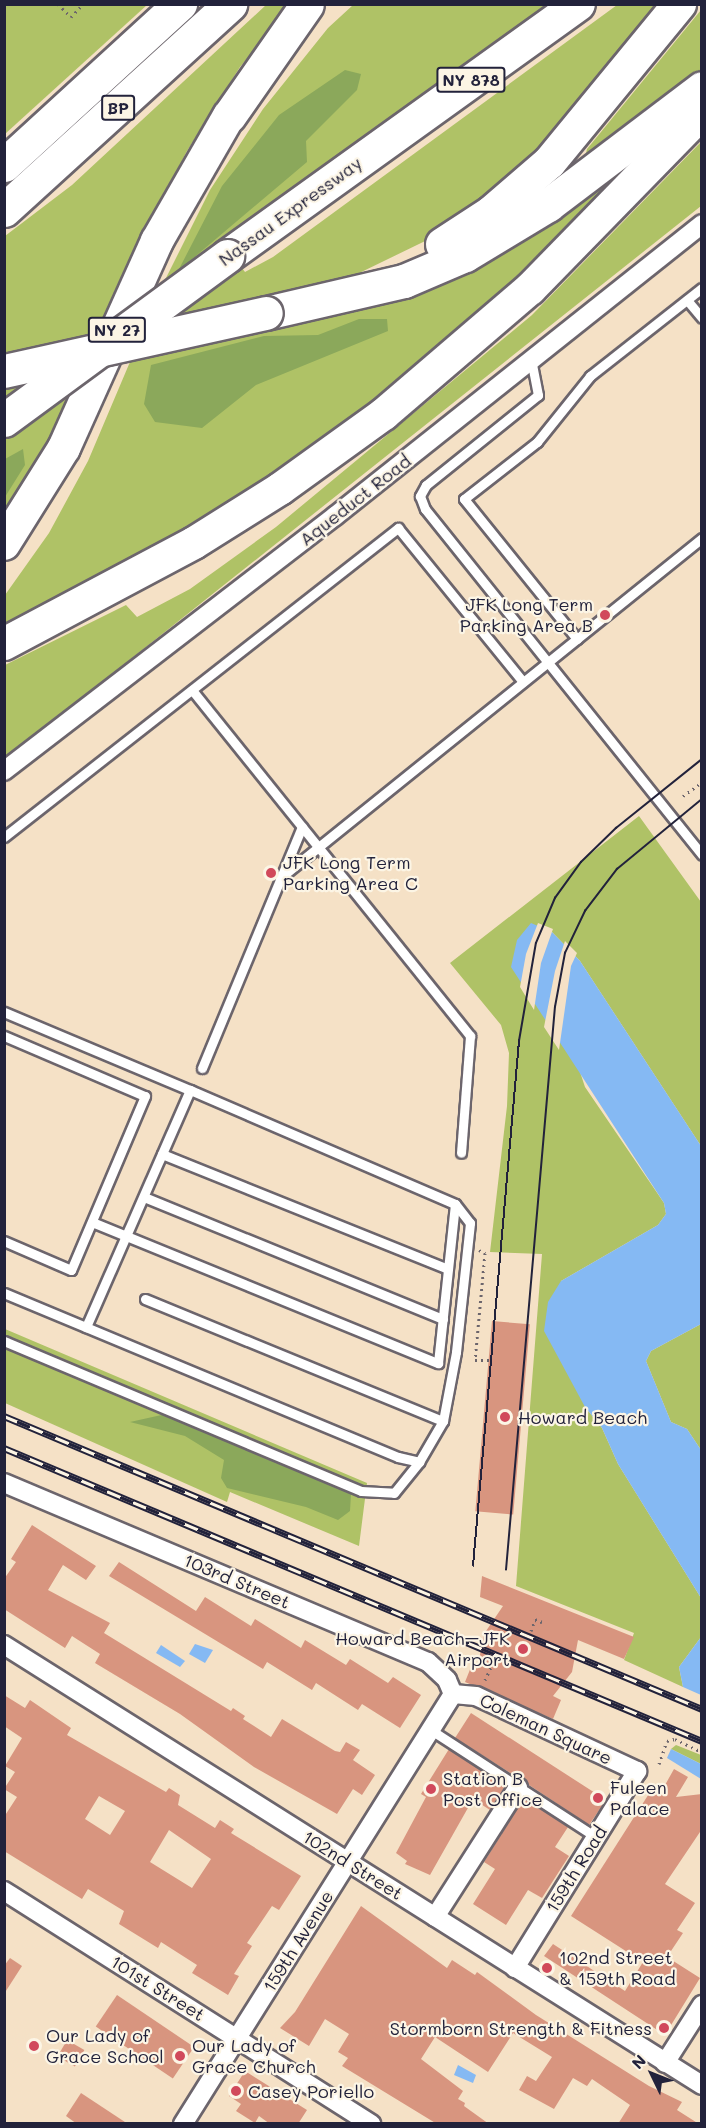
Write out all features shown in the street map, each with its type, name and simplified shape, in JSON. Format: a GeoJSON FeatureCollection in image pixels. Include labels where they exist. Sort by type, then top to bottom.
{"type":"FeatureCollection","features":[{"type":"Feature","properties":{"kind":"highway"},"geometry":{"type":"LineString","coordinates":[[87,90],[166,4]]}},
{"type":"Feature","properties":{"kind":"highway","name":"BP"},"geometry":{"type":"LineString","coordinates":[[4,165],[180,4]]}},
{"type":"Feature","properties":{"kind":"highway","name":"BP"},"geometry":{"type":"LineString","coordinates":[[4,210],[230,4]]}},
{"type":"Feature","properties":{"kind":"highway"},"geometry":{"type":"LineString","coordinates":[[229,116],[307,4]]}},
{"type":"Feature","properties":{"kind":"highway","name":"Nassau Expressway"},"geometry":{"type":"LineString","coordinates":[[4,420],[227,256],[578,4]]}},
{"type":"Feature","properties":{"kind":"highway"},"geometry":{"type":"LineString","coordinates":[[314,300],[401,267],[466,230],[509,198],[584,123],[679,4]]}},
{"type":"Feature","properties":{"kind":"highway"},"geometry":{"type":"LineString","coordinates":[[4,371],[404,281],[484,244],[548,205],[702,88]]}},
{"type":"Feature","properties":{"kind":"highway"},"geometry":{"type":"LineString","coordinates":[[4,644],[194,543],[280,489],[384,414],[530,289],[702,113]]}},
{"type":"Feature","properties":{"kind":"highway","name":"NY 27"},"geometry":{"type":"LineString","coordinates":[[4,544],[64,448],[157,241],[229,116]]}},
{"type":"Feature","properties":{"kind":"street","name":"Aqueduct Road"},"geometry":{"type":"LineString","coordinates":[[4,771],[328,522],[702,224]]}},
{"type":"Feature","properties":{"kind":"street","name":"103rd Street"},"geometry":{"type":"LineString","coordinates":[[4,1483],[428,1662],[447,1680],[452,1696]]}},
{"type":"Feature","properties":{"kind":"street","name":"102nd Street"},"geometry":{"type":"LineString","coordinates":[[4,1645],[702,2085]]}},
{"type":"Feature","properties":{"kind":"street","name":"159th Avenue"},"geometry":{"type":"LineString","coordinates":[[183,2124],[452,1696]]}},
{"type":"Feature","properties":{"kind":"street","name":"Coleman Square"},"geometry":{"type":"LineString","coordinates":[[452,1696],[476,1696],[637,1771]]}},
{"type":"Feature","properties":{"kind":"street","name":"159th Road"},"geometry":{"type":"LineString","coordinates":[[515,1968],[637,1771]]}},
{"type":"Feature","properties":{"kind":"street"},"geometry":{"type":"LineString","coordinates":[[435,1917],[518,1787]]}},
{"type":"Feature","properties":{"kind":"street","name":"101st Street"},"geometry":{"type":"LineString","coordinates":[[4,1891],[371,2124]]}},
{"type":"Feature","properties":{"kind":"street"},"geometry":{"type":"LineString","coordinates":[[665,2063],[702,2005]]}},
{"type":"Feature","properties":{"kind":"lane"},"geometry":{"type":"LineString","coordinates":[[577,639],[464,499],[537,441],[590,376],[702,288]]}},
{"type":"Feature","properties":{"kind":"lane"},"geometry":{"type":"LineString","coordinates":[[687,300],[702,318]]}},
{"type":"Feature","properties":{"kind":"lane"},"geometry":{"type":"LineString","coordinates":[[531,359],[537,395],[426,485],[420,496],[425,509],[549,661],[702,855]]}},
{"type":"Feature","properties":{"kind":"lane"},"geometry":{"type":"LineString","coordinates":[[4,837],[398,528],[523,682]]}},
{"type":"Feature","properties":{"kind":"lane"},"geometry":{"type":"LineString","coordinates":[[280,878],[702,538]]}},
{"type":"Feature","properties":{"kind":"lane"},"geometry":{"type":"LineString","coordinates":[[192,690],[470,1036],[461,1153]]}},
{"type":"Feature","properties":{"kind":"lane"},"geometry":{"type":"LineString","coordinates":[[202,1068],[302,827]]}},
{"type":"Feature","properties":{"kind":"lane"},"geometry":{"type":"LineString","coordinates":[[4,1012],[455,1204],[470,1223],[469,1246],[443,1421],[419,1462],[394,1493],[361,1491],[4,1341]]}},
{"type":"Feature","properties":{"kind":"lane"},"geometry":{"type":"LineString","coordinates":[[4,1036],[145,1096],[71,1270],[4,1240]]}},
{"type":"Feature","properties":{"kind":"lane"},"geometry":{"type":"LineString","coordinates":[[86,1327],[190,1090]]}},
{"type":"Feature","properties":{"kind":"lane"},"geometry":{"type":"LineString","coordinates":[[162,1154],[448,1269]]}},
{"type":"Feature","properties":{"kind":"lane"},"geometry":{"type":"LineString","coordinates":[[144,1197],[443,1319]]}},
{"type":"Feature","properties":{"kind":"lane"},"geometry":{"type":"LineString","coordinates":[[92,1222],[438,1363],[455,1204]]}},
{"type":"Feature","properties":{"kind":"lane"},"geometry":{"type":"LineString","coordinates":[[4,1293],[398,1457],[419,1462]]}},
{"type":"Feature","properties":{"kind":"lane"},"geometry":{"type":"LineString","coordinates":[[145,1299],[443,1421]]}},
{"type":"Feature","properties":{"kind":"lane"},"geometry":{"type":"LineString","coordinates":[[431,1730],[597,1836]]}},
{"type":"Feature","properties":{"kind":"path"},"geometry":{"type":"LineString","coordinates":[[58,4],[71,17],[83,4]]}},
{"type":"Feature","properties":{"kind":"path"},"geometry":{"type":"LineString","coordinates":[[683,796],[702,782]]}},
{"type":"Feature","properties":{"kind":"path"},"geometry":{"type":"LineString","coordinates":[[469,1246],[485,1253],[475,1360],[489,1360]]}},
{"type":"Feature","properties":{"kind":"path"},"geometry":{"type":"LineString","coordinates":[[531,1632],[535,1620],[542,1622],[536,1619]]}},
{"type":"Feature","properties":{"kind":"path"},"geometry":{"type":"LineString","coordinates":[[483,1685],[495,1659]]}},
{"type":"Feature","properties":{"kind":"path"},"geometry":{"type":"LineString","coordinates":[[659,1764],[667,1741],[675,1740],[702,1752]]}},
{"type":"Feature","properties":{"kind":"green space"},"geometry":{"type":"Polygon","coordinates":[[[5,4],[147,4],[147,5],[5,134],[5,4]]]}},
{"type":"Feature","properties":{"kind":"green space"},"geometry":{"type":"Polygon","coordinates":[[[266,5],[292,5],[240,67],[187,151],[138,246],[73,408],[5,524],[5,236],[72,185],[266,5]]]}},
{"type":"Feature","properties":{"kind":"green space"},"geometry":{"type":"Polygon","coordinates":[[[353,5],[558,5],[224,244],[245,272],[273,257],[617,5],[669,5],[543,156],[454,227],[349,278],[278,327],[419,293],[478,266],[680,126],[437,359],[224,514],[5,632],[5,595],[49,533],[88,461],[163,284],[210,190],[263,109],[328,28],[353,5]]]}},
{"type":"Feature","properties":{"kind":"green space"},"geometry":{"type":"Polygon","coordinates":[[[701,10],[701,79],[585,158],[587,149],[701,10]]]}},
{"type":"Feature","properties":{"kind":"green space"},"geometry":{"type":"Polygon","coordinates":[[[345,70],[361,74],[357,90],[306,141],[307,162],[178,271],[222,186],[279,115],[345,70]]]}},
{"type":"Feature","properties":{"kind":"green space"},"geometry":{"type":"Polygon","coordinates":[[[701,142],[701,206],[5,759],[5,665],[126,605],[137,617],[190,589],[276,527],[532,315],[701,142]]]}},
{"type":"Feature","properties":{"kind":"green space"},"geometry":{"type":"Polygon","coordinates":[[[359,319],[387,319],[388,331],[256,385],[202,428],[155,422],[144,404],[151,365],[264,336],[318,335],[359,319]]]}},
{"type":"Feature","properties":{"kind":"green space"},"geometry":{"type":"Polygon","coordinates":[[[23,449],[25,465],[5,497],[5,459],[23,449]]]}},
{"type":"Feature","properties":{"kind":"green space"},"geometry":{"type":"Polygon","coordinates":[[[639,816],[701,902],[701,1146],[580,961],[552,932],[531,924],[585,1087],[664,1203],[666,1214],[658,1225],[561,1281],[585,1407],[602,1428],[618,1464],[701,1598],[701,1637],[679,1667],[683,1687],[624,1660],[634,1633],[516,1586],[542,1254],[490,1252],[507,1106],[509,1053],[501,1025],[450,963],[639,816]]]}},
{"type":"Feature","properties":{"kind":"green space"},"geometry":{"type":"Polygon","coordinates":[[[701,1324],[701,1450],[687,1429],[671,1422],[646,1361],[651,1351],[701,1324]]]}},
{"type":"Feature","properties":{"kind":"green space"},"geometry":{"type":"Polygon","coordinates":[[[5,1329],[367,1483],[359,1546],[230,1492],[227,1502],[5,1403],[5,1329]]]}},
{"type":"Feature","properties":{"kind":"green space"},"geometry":{"type":"Polygon","coordinates":[[[166,1414],[344,1483],[351,1494],[350,1511],[338,1520],[306,1507],[227,1488],[221,1478],[224,1460],[185,1436],[130,1422],[166,1414]]]}},
{"type":"Feature","properties":{"kind":"green space"},"geometry":{"type":"Polygon","coordinates":[[[676,1745],[701,1755],[701,1764],[671,1749],[676,1745]]]}},
{"type":"Feature","properties":{"kind":"water"},"geometry":{"type":"Polygon","coordinates":[[[531,923],[552,932],[580,961],[701,1146],[701,1324],[651,1351],[646,1361],[671,1422],[687,1429],[701,1450],[701,1598],[618,1464],[602,1428],[585,1407],[544,1331],[548,1302],[561,1281],[658,1225],[666,1214],[664,1203],[511,967],[517,940],[531,923]]]}},
{"type":"Feature","properties":{"kind":"water"},"geometry":{"type":"Polygon","coordinates":[[[701,1637],[701,1695],[683,1687],[679,1667],[701,1637]]]}},
{"type":"Feature","properties":{"kind":"water"},"geometry":{"type":"Polygon","coordinates":[[[195,1644],[213,1650],[205,1663],[189,1654],[195,1644]]]}},
{"type":"Feature","properties":{"kind":"water"},"geometry":{"type":"Polygon","coordinates":[[[161,1645],[185,1661],[180,1667],[156,1653],[161,1645]]]}},
{"type":"Feature","properties":{"kind":"water"},"geometry":{"type":"Polygon","coordinates":[[[671,1749],[701,1764],[701,1779],[667,1758],[671,1749]]]}},
{"type":"Feature","properties":{"kind":"water"},"geometry":{"type":"Polygon","coordinates":[[[458,2065],[476,2075],[473,2083],[454,2075],[458,2065]]]}},
{"type":"Feature","properties":{"kind":"pier"},"geometry":{"type":"Polygon","coordinates":[[[538,923],[553,929],[541,963],[534,1010],[520,987],[526,954],[538,923]]]}},
{"type":"Feature","properties":{"kind":"pier"},"geometry":{"type":"Polygon","coordinates":[[[565,941],[577,953],[571,966],[559,1050],[544,1027],[555,971],[565,941]]]}},
{"type":"Feature","properties":{"kind":"building"},"geometry":{"type":"Polygon","coordinates":[[[492,1321],[530,1324],[513,1515],[475,1511],[492,1321]]]}},
{"type":"Feature","properties":{"kind":"building"},"geometry":{"type":"Polygon","coordinates":[[[32,1525],[96,1566],[86,1580],[63,1565],[48,1590],[110,1623],[104,1633],[231,1711],[233,1708],[245,1716],[243,1719],[271,1737],[282,1719],[335,1751],[340,1752],[346,1742],[360,1750],[353,1760],[375,1775],[362,1795],[353,1789],[337,1814],[254,1767],[180,1714],[95,1663],[100,1654],[72,1636],[65,1648],[4,1609],[4,1579],[16,1562],[11,1559],[32,1525]]]}},
{"type":"Feature","properties":{"kind":"building"},"geometry":{"type":"Polygon","coordinates":[[[119,1562],[196,1611],[205,1597],[251,1626],[255,1619],[301,1648],[305,1640],[346,1665],[350,1659],[388,1683],[393,1677],[421,1695],[400,1728],[362,1704],[358,1710],[316,1683],[312,1690],[267,1662],[263,1669],[109,1576],[119,1562]]]}},
{"type":"Feature","properties":{"kind":"building"},"geometry":{"type":"Polygon","coordinates":[[[482,1576],[634,1637],[624,1659],[578,1640],[572,1672],[553,1696],[561,1700],[553,1719],[465,1682],[473,1662],[478,1665],[484,1634],[503,1606],[480,1597],[482,1576]]]}},
{"type":"Feature","properties":{"kind":"building"},"geometry":{"type":"Polygon","coordinates":[[[4,1695],[25,1708],[30,1700],[71,1728],[67,1735],[166,1792],[169,1788],[180,1795],[178,1805],[215,1828],[220,1820],[234,1829],[231,1833],[301,1876],[279,1910],[272,1906],[247,1943],[252,1946],[234,1974],[239,1976],[228,1995],[192,1973],[197,1965],[161,1942],[158,1948],[119,1924],[124,1911],[88,1889],[82,1899],[4,1851],[4,1817],[17,1797],[4,1789],[15,1772],[5,1766],[22,1738],[4,1726],[4,1695]],[[99,1796],[85,1819],[110,1835],[125,1811],[99,1796]],[[169,1830],[150,1862],[192,1888],[211,1859],[169,1830]]]}},
{"type":"Feature","properties":{"kind":"building"},"geometry":{"type":"Polygon","coordinates":[[[471,1713],[606,1800],[589,1825],[529,1785],[525,1778],[515,1776],[455,1738],[471,1713]]]}},
{"type":"Feature","properties":{"kind":"building"},"geometry":{"type":"Polygon","coordinates":[[[449,1749],[505,1786],[490,1810],[473,1799],[430,1875],[405,1864],[407,1861],[396,1853],[426,1797],[421,1794],[449,1749]]]}},
{"type":"Feature","properties":{"kind":"building"},"geometry":{"type":"Polygon","coordinates":[[[674,1769],[688,1777],[676,1797],[702,1794],[702,1829],[665,1884],[695,1903],[677,1930],[683,1933],[667,1957],[700,1978],[665,2035],[544,1956],[553,1944],[625,1991],[643,1962],[571,1916],[652,1789],[660,1794],[674,1769]]]}},
{"type":"Feature","properties":{"kind":"building"},"geometry":{"type":"Polygon","coordinates":[[[524,1798],[568,1827],[555,1847],[569,1856],[542,1898],[528,1890],[506,1925],[473,1904],[495,1869],[484,1862],[524,1798]]]}},
{"type":"Feature","properties":{"kind":"building"},"geometry":{"type":"Polygon","coordinates":[[[361,1906],[447,1968],[452,1960],[475,1975],[477,1972],[536,2015],[649,2086],[682,2102],[677,2110],[699,2124],[618,2124],[630,2105],[592,2079],[587,2086],[573,2078],[554,2109],[519,2090],[527,2076],[536,2081],[552,2057],[513,2033],[488,2072],[435,2037],[421,2059],[463,2091],[458,2099],[489,2124],[437,2124],[342,2066],[348,2058],[338,2052],[349,2034],[325,2019],[309,2046],[280,2028],[295,2012],[361,1906]]]}},
{"type":"Feature","properties":{"kind":"building"},"geometry":{"type":"Polygon","coordinates":[[[10,1958],[22,1966],[4,1994],[4,1966],[10,1958]]]}},
{"type":"Feature","properties":{"kind":"building"},"geometry":{"type":"Polygon","coordinates":[[[117,1995],[194,2047],[173,2079],[96,2027],[117,1995]]]}},
{"type":"Feature","properties":{"kind":"building"},"geometry":{"type":"Polygon","coordinates":[[[67,2040],[84,2050],[75,2066],[58,2056],[67,2040]]]}},
{"type":"Feature","properties":{"kind":"building"},"geometry":{"type":"Polygon","coordinates":[[[245,2071],[307,2110],[298,2124],[270,2124],[259,2116],[255,2123],[236,2111],[241,2104],[229,2096],[245,2071]]]}},
{"type":"Feature","properties":{"kind":"building"},"geometry":{"type":"Polygon","coordinates":[[[81,2093],[128,2124],[77,2124],[66,2116],[81,2093]]]}},
{"type":"Feature","properties":{"kind":"tram line"},"geometry":{"type":"LineString","coordinates":[[473,1566],[519,1041],[536,943],[555,898],[581,862],[616,828],[702,759]]}},
{"type":"Feature","properties":{"kind":"tram line"},"geometry":{"type":"LineString","coordinates":[[506,1570],[555,1007],[565,953],[585,911],[617,869],[702,799]]}},
{"type":"Feature","properties":{"kind":"railway"},"geometry":{"type":"LineString","coordinates":[[4,1416],[702,1709]]}},
{"type":"Feature","properties":{"kind":"railway"},"geometry":{"type":"LineString","coordinates":[[4,1448],[702,1741]]}},
{"type":"Feature","properties":{"kind":"place","name":"JFK Long Term Parking Area B"},"geometry":{"type":"Point","coordinates":[605,615]}},
{"type":"Feature","properties":{"kind":"place","name":"JFK Long Term Parking Area C"},"geometry":{"type":"Point","coordinates":[271,873]}},
{"type":"Feature","properties":{"kind":"place","name":"Howard Beach"},"geometry":{"type":"Point","coordinates":[505,1417]}},
{"type":"Feature","properties":{"kind":"place","name":"Howard Beach–JFK Airport"},"geometry":{"type":"Point","coordinates":[523,1649]}},
{"type":"Feature","properties":{"kind":"place","name":"Station B Post Office"},"geometry":{"type":"Point","coordinates":[431,1789]}},
{"type":"Feature","properties":{"kind":"place","name":"Fuleen Palace"},"geometry":{"type":"Point","coordinates":[598,1798]}},
{"type":"Feature","properties":{"kind":"place","name":"102nd Street & 159th Road"},"geometry":{"type":"Point","coordinates":[547,1968]}},
{"type":"Feature","properties":{"kind":"place","name":"Stormborn Strength & Fitness"},"geometry":{"type":"Point","coordinates":[664,2028]}},
{"type":"Feature","properties":{"kind":"place","name":"Our Lady of Grace School"},"geometry":{"type":"Point","coordinates":[34,2046]}},
{"type":"Feature","properties":{"kind":"place","name":"Our Lady of Grace Church"},"geometry":{"type":"Point","coordinates":[180,2056]}},
{"type":"Feature","properties":{"kind":"place","name":"Casey Poriello"},"geometry":{"type":"Point","coordinates":[236,2091]}}]}
